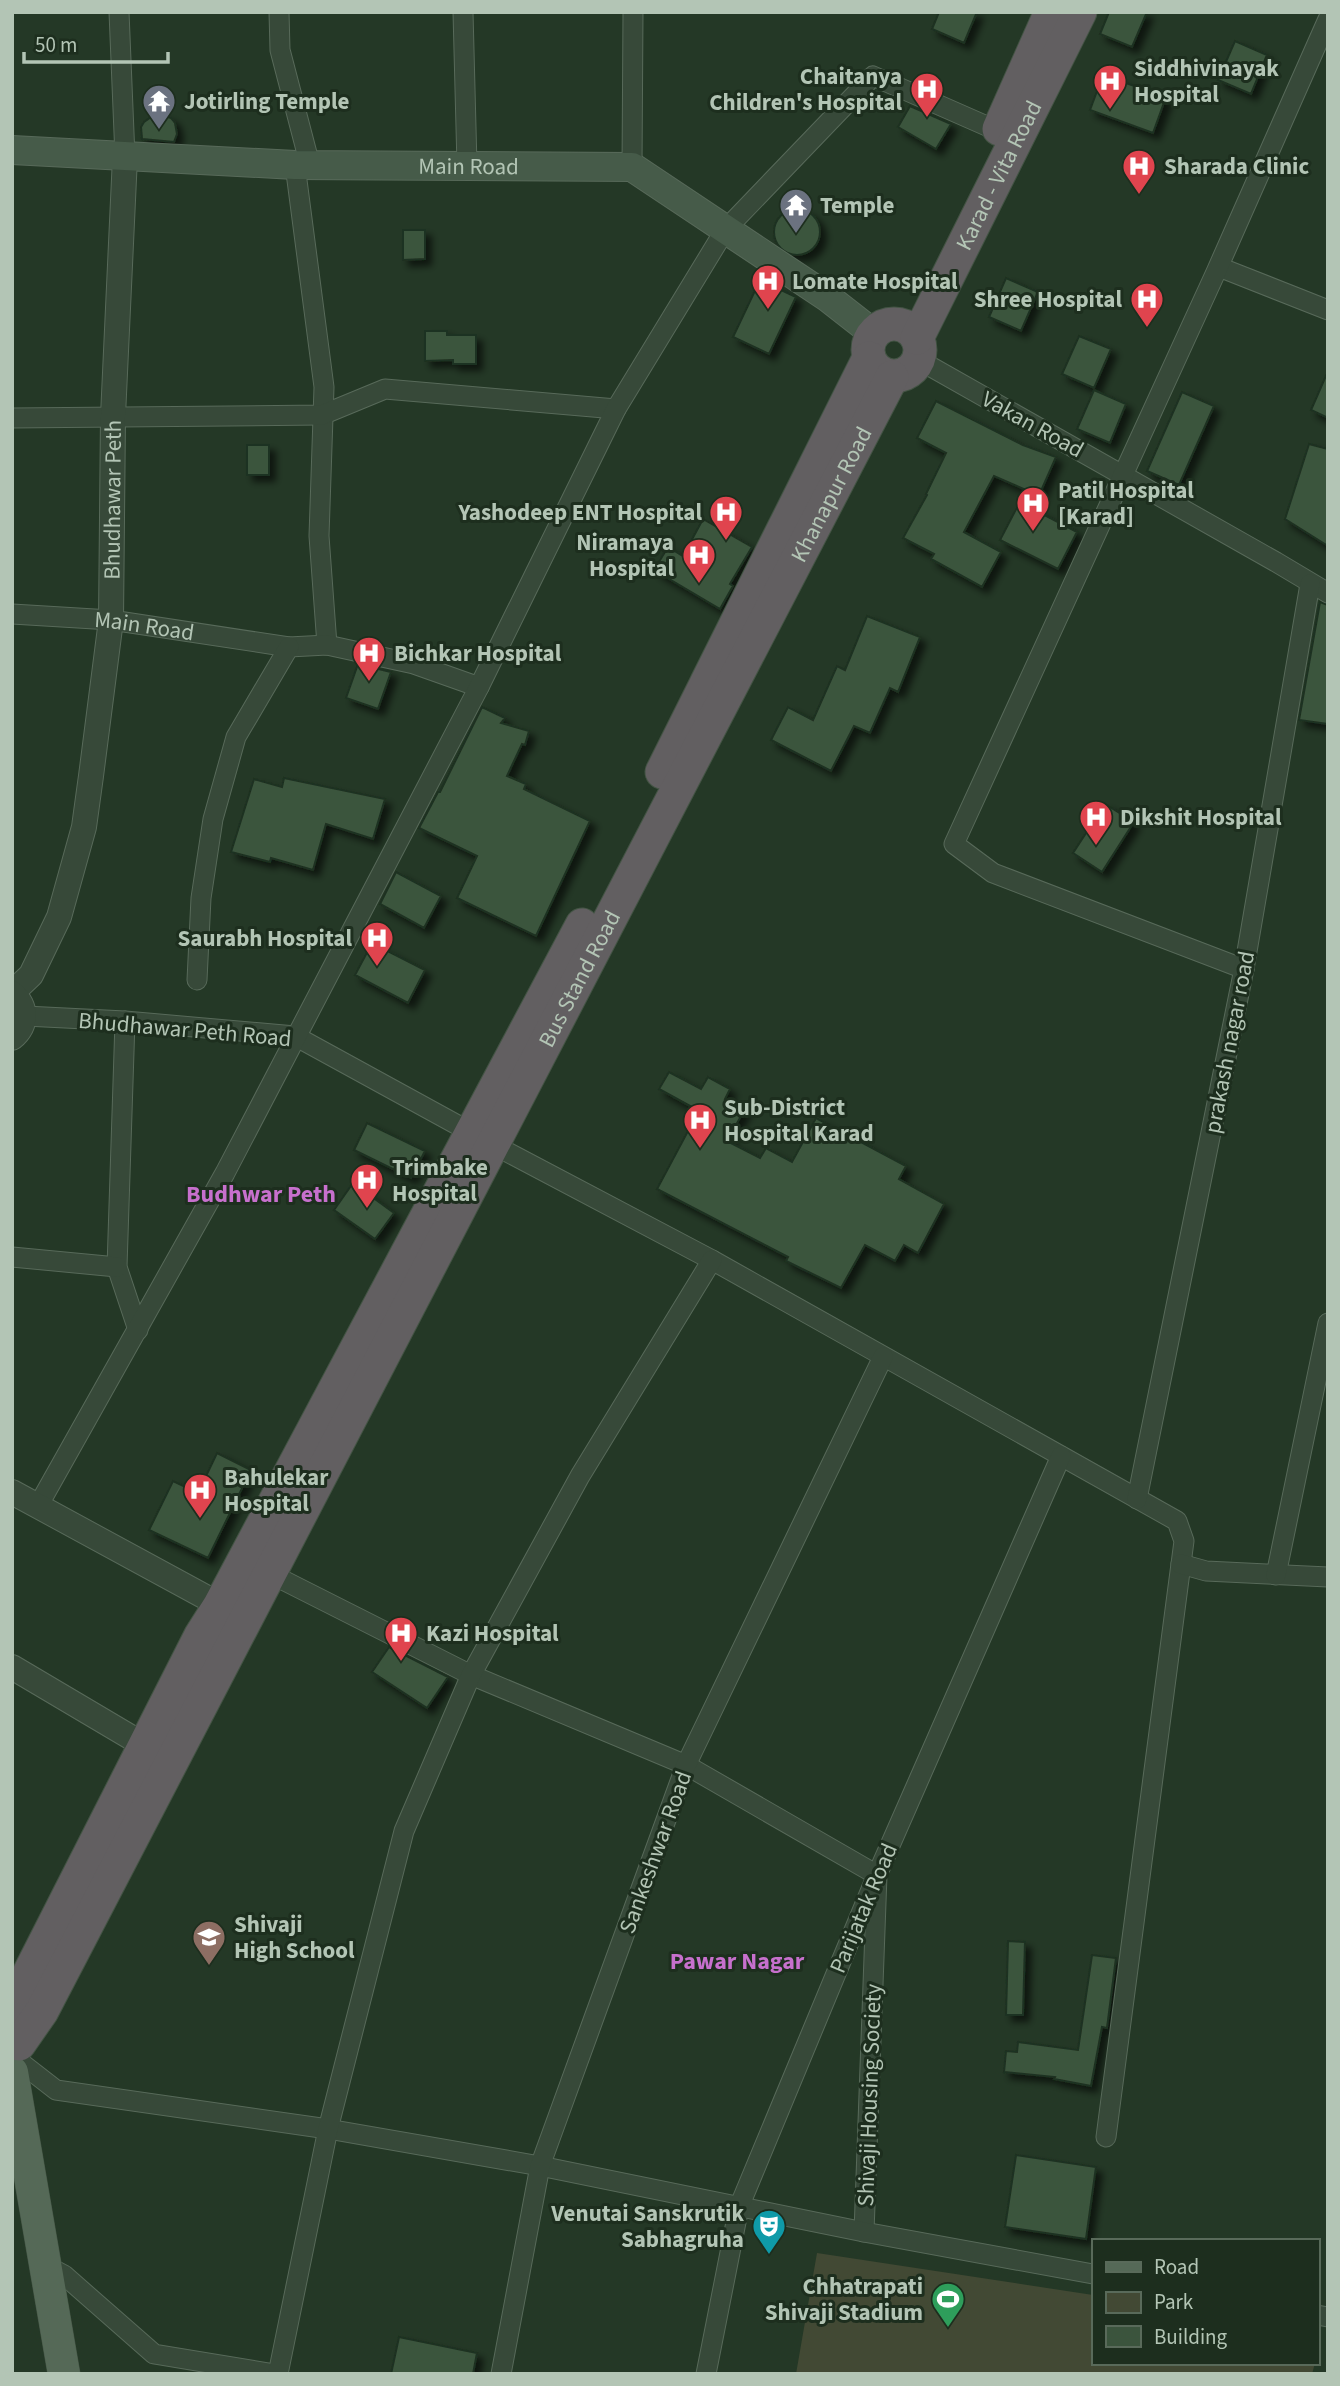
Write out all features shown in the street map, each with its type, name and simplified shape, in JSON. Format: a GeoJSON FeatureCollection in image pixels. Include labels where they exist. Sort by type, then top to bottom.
{"type":"FeatureCollection","features":[{"type":"Feature","properties":{"kind":"highway"},"geometry":{"type":"LineString","coordinates":[[15,2057],[42,2011],[158,1753],[201,1635],[220,1605],[647,805],[895,348],[1051,12]]}},
{"type":"Feature","properties":{"kind":"highway","name":"Karad - Vita Road"},"geometry":{"type":"LineString","coordinates":[[895,348],[1080,12]]}},
{"type":"Feature","properties":{"kind":"highway","name":"Khanapur Road"},"geometry":{"type":"LineString","coordinates":[[771,611],[895,348]]}},
{"type":"Feature","properties":{"kind":"highway","name":"Bus Stand Road"},"geometry":{"type":"LineString","coordinates":[[158,1753],[269,1573],[389,1347],[472,1133],[771,611]]}},
{"type":"Feature","properties":{"kind":"highway"},"geometry":{"type":"LineString","coordinates":[[12,2007],[158,1753]]}},
{"type":"Feature","properties":{"kind":"main road","name":"Main Road"},"geometry":{"type":"LineString","coordinates":[[12,150],[302,165],[632,167]]}},
{"type":"Feature","properties":{"kind":"main road"},"geometry":{"type":"LineString","coordinates":[[632,167],[827,297],[895,348]]}},
{"type":"Feature","properties":{"kind":"main road"},"geometry":{"type":"LineString","coordinates":[[15,2057],[45,2265],[64,2374]]}},
{"type":"Feature","properties":{"kind":"street"},"geometry":{"type":"LineString","coordinates":[[119,12],[125,157]]}},
{"type":"Feature","properties":{"kind":"street"},"geometry":{"type":"LineString","coordinates":[[279,12],[280,50],[302,165],[324,387],[319,536],[327,645]]}},
{"type":"Feature","properties":{"kind":"street"},"geometry":{"type":"LineString","coordinates":[[463,12],[467,166]]}},
{"type":"Feature","properties":{"kind":"street"},"geometry":{"type":"LineString","coordinates":[[632,167],[633,12]]}},
{"type":"Feature","properties":{"kind":"street"},"geometry":{"type":"LineString","coordinates":[[1244,970],[992,873],[954,844],[1219,267],[1328,19]]}},
{"type":"Feature","properties":{"kind":"street"},"geometry":{"type":"LineString","coordinates":[[38,1506],[225,1172],[479,687],[616,409],[725,230],[873,76],[998,131]]}},
{"type":"Feature","properties":{"kind":"street","name":"Bhudhawar Peth"},"geometry":{"type":"LineString","coordinates":[[12,993],[31,975],[59,917],[83,827],[111,620],[113,416],[125,157]]}},
{"type":"Feature","properties":{"kind":"street"},"geometry":{"type":"LineString","coordinates":[[1219,267],[1328,310]]}},
{"type":"Feature","properties":{"kind":"street","name":"Vakan Road"},"geometry":{"type":"LineString","coordinates":[[895,348],[1123,474],[1328,593]]}},
{"type":"Feature","properties":{"kind":"street"},"geometry":{"type":"LineString","coordinates":[[12,418],[322,415],[385,389],[616,409]]}},
{"type":"Feature","properties":{"kind":"street","name":"prakash nagar road"},"geometry":{"type":"LineString","coordinates":[[1137,1499],[1244,970],[1310,583]]}},
{"type":"Feature","properties":{"kind":"street","name":"Main Road"},"geometry":{"type":"LineString","coordinates":[[12,614],[111,620],[289,647],[327,645],[414,664],[479,687]]}},
{"type":"Feature","properties":{"kind":"street"},"geometry":{"type":"LineString","coordinates":[[197,980],[201,898],[213,819],[236,737],[289,647]]}},
{"type":"Feature","properties":{"kind":"street"},"geometry":{"type":"LineString","coordinates":[[12,993],[23,1006],[24,1016],[21,1029],[12,1038]]}},
{"type":"Feature","properties":{"kind":"street","name":"Bhudhawar Peth Road"},"geometry":{"type":"LineString","coordinates":[[24,1016],[125,1021],[295,1036],[712,1260],[1177,1521],[1184,1541],[1181,1564]]}},
{"type":"Feature","properties":{"kind":"street"},"geometry":{"type":"LineString","coordinates":[[125,1021],[117,1268],[138,1330]]}},
{"type":"Feature","properties":{"kind":"street"},"geometry":{"type":"LineString","coordinates":[[12,1257],[117,1268]]}},
{"type":"Feature","properties":{"kind":"street"},"geometry":{"type":"LineString","coordinates":[[154,2354],[276,2374],[328,2129],[404,1831],[471,1675],[580,1476],[712,1260]]}},
{"type":"Feature","properties":{"kind":"street"},"geometry":{"type":"LineString","coordinates":[[1276,1575],[1328,1322]]}},
{"type":"Feature","properties":{"kind":"street","name":"Sankeshwar Road"},"geometry":{"type":"LineString","coordinates":[[501,2374],[540,2166],[686,1765],[883,1357]]}},
{"type":"Feature","properties":{"kind":"street","name":"Parijatak Road"},"geometry":{"type":"LineString","coordinates":[[706,2374],[739,2207],[877,1875],[1061,1456]]}},
{"type":"Feature","properties":{"kind":"street"},"geometry":{"type":"LineString","coordinates":[[12,1492],[220,1605]]}},
{"type":"Feature","properties":{"kind":"street"},"geometry":{"type":"LineString","coordinates":[[1106,2137],[1181,1564],[1206,1571],[1328,1577]]}},
{"type":"Feature","properties":{"kind":"street"},"geometry":{"type":"LineString","coordinates":[[269,1573],[471,1675],[686,1765],[877,1875]]}},
{"type":"Feature","properties":{"kind":"street"},"geometry":{"type":"LineString","coordinates":[[12,1667],[158,1753]]}},
{"type":"Feature","properties":{"kind":"street","name":"Shivaji Housing Society"},"geometry":{"type":"LineString","coordinates":[[864,2232],[877,1875]]}},
{"type":"Feature","properties":{"kind":"street"},"geometry":{"type":"LineString","coordinates":[[15,2057],[56,2090],[328,2129],[540,2166],[864,2232],[1092,2274]]}},
{"type":"Feature","properties":{"kind":"street"},"geometry":{"type":"LineString","coordinates":[[45,2265],[64,2275],[154,2354],[167,2374]]}},
{"type":"Feature","properties":{"kind":"green space","name":"Chhatrapati Shivaji Stadium"},"geometry":{"type":"Polygon","coordinates":[[[817,2253],[1092,2295],[1092,2365],[1314,2365],[1312,2374],[796,2374],[817,2253]]]}},
{"type":"Feature","properties":{"kind":"building"},"geometry":{"type":"Polygon","coordinates":[[[939,12],[977,12],[964,43],[932,29],[939,12]]]}},
{"type":"Feature","properties":{"kind":"building"},"geometry":{"type":"Polygon","coordinates":[[[1109,12],[1147,12],[1132,47],[1100,34],[1109,12]]]}},
{"type":"Feature","properties":{"kind":"building"},"geometry":{"type":"Polygon","coordinates":[[[1235,41],[1267,55],[1251,94],[1218,80],[1235,41]]]}},
{"type":"Feature","properties":{"kind":"building"},"geometry":{"type":"Polygon","coordinates":[[[1103,75],[1166,97],[1153,133],[1090,110],[1103,75]]]}},
{"type":"Feature","properties":{"kind":"building"},"geometry":{"type":"Polygon","coordinates":[[[910,106],[951,124],[936,149],[898,127],[910,106]]]}},
{"type":"Feature","properties":{"kind":"building","name":"Jotirling Temple"},"geometry":{"type":"Polygon","coordinates":[[[160,114],[171,118],[175,123],[177,134],[174,142],[142,139],[141,127],[144,122],[160,114]]]}},
{"type":"Feature","properties":{"kind":"building","name":"Temple"},"geometry":{"type":"Polygon","coordinates":[[[797,209],[814,215],[820,232],[814,249],[797,255],[780,249],[774,232],[780,215],[797,209]]]}},
{"type":"Feature","properties":{"kind":"building"},"geometry":{"type":"Polygon","coordinates":[[[403,230],[425,230],[425,259],[403,260],[403,230]]]}},
{"type":"Feature","properties":{"kind":"building"},"geometry":{"type":"Polygon","coordinates":[[[1006,278],[1038,292],[1021,331],[989,317],[1006,278]]]}},
{"type":"Feature","properties":{"kind":"building"},"geometry":{"type":"Polygon","coordinates":[[[760,280],[796,297],[769,354],[733,337],[760,280]]]}},
{"type":"Feature","properties":{"kind":"building"},"geometry":{"type":"Polygon","coordinates":[[[425,331],[447,331],[447,335],[476,335],[476,364],[453,364],[453,360],[425,361],[425,331]]]}},
{"type":"Feature","properties":{"kind":"building"},"geometry":{"type":"Polygon","coordinates":[[[1079,336],[1111,349],[1094,388],[1062,374],[1079,336]]]}},
{"type":"Feature","properties":{"kind":"building"},"geometry":{"type":"Polygon","coordinates":[[[1328,371],[1328,418],[1311,410],[1328,371]]]}},
{"type":"Feature","properties":{"kind":"building"},"geometry":{"type":"Polygon","coordinates":[[[1094,390],[1126,404],[1110,443],[1077,429],[1094,390]]]}},
{"type":"Feature","properties":{"kind":"building"},"geometry":{"type":"Polygon","coordinates":[[[1182,392],[1214,406],[1179,485],[1147,471],[1182,392]]]}},
{"type":"Feature","properties":{"kind":"building"},"geometry":{"type":"Polygon","coordinates":[[[936,401],[1023,445],[1056,457],[1033,509],[1077,532],[1058,569],[1000,540],[1026,490],[994,476],[964,532],[1001,552],[982,587],[931,559],[934,554],[903,538],[946,453],[917,438],[936,401]]]}},
{"type":"Feature","properties":{"kind":"building"},"geometry":{"type":"Polygon","coordinates":[[[1309,444],[1328,449],[1328,546],[1285,519],[1309,444]]]}},
{"type":"Feature","properties":{"kind":"building"},"geometry":{"type":"Polygon","coordinates":[[[247,445],[269,445],[269,475],[247,475],[247,445]]]}},
{"type":"Feature","properties":{"kind":"building"},"geometry":{"type":"Polygon","coordinates":[[[703,519],[752,547],[730,584],[733,586],[720,609],[654,570],[668,547],[683,556],[703,519]]]}},
{"type":"Feature","properties":{"kind":"building"},"geometry":{"type":"Polygon","coordinates":[[[1320,602],[1328,605],[1328,724],[1299,720],[1320,602]]]}},
{"type":"Feature","properties":{"kind":"building"},"geometry":{"type":"Polygon","coordinates":[[[867,616],[920,637],[898,692],[890,688],[870,733],[854,726],[831,771],[771,740],[788,707],[813,720],[837,666],[845,670],[867,616]]]}},
{"type":"Feature","properties":{"kind":"building"},"geometry":{"type":"Polygon","coordinates":[[[358,664],[391,672],[378,709],[346,698],[358,664]]]}},
{"type":"Feature","properties":{"kind":"building"},"geometry":{"type":"Polygon","coordinates":[[[482,707],[505,718],[501,723],[529,731],[525,745],[522,744],[507,776],[526,784],[524,789],[590,821],[536,936],[457,898],[477,856],[419,828],[482,707]]]}},
{"type":"Feature","properties":{"kind":"building"},"geometry":{"type":"Polygon","coordinates":[[[284,778],[385,799],[373,839],[326,824],[313,870],[271,858],[270,862],[231,852],[254,779],[282,787],[284,778]]]}},
{"type":"Feature","properties":{"kind":"building"},"geometry":{"type":"Polygon","coordinates":[[[1105,804],[1134,822],[1102,872],[1073,853],[1105,804]]]}},
{"type":"Feature","properties":{"kind":"building"},"geometry":{"type":"Polygon","coordinates":[[[396,872],[441,896],[424,928],[380,904],[396,872]]]}},
{"type":"Feature","properties":{"kind":"building"},"geometry":{"type":"Polygon","coordinates":[[[372,943],[425,970],[408,1003],[355,975],[372,943]]]}},
{"type":"Feature","properties":{"kind":"building"},"geometry":{"type":"Polygon","coordinates":[[[669,1072],[701,1089],[708,1077],[730,1089],[725,1099],[745,1109],[727,1141],[760,1158],[766,1148],[792,1162],[816,1118],[906,1166],[899,1179],[944,1204],[918,1253],[904,1245],[895,1261],[865,1245],[841,1288],[786,1261],[788,1257],[657,1189],[695,1118],[686,1113],[690,1106],[659,1089],[669,1072]]]}},
{"type":"Feature","properties":{"kind":"building"},"geometry":{"type":"Polygon","coordinates":[[[367,1123],[425,1151],[411,1178],[354,1150],[367,1123]]]}},
{"type":"Feature","properties":{"kind":"building"},"geometry":{"type":"Polygon","coordinates":[[[353,1183],[394,1213],[375,1239],[334,1210],[353,1183]]]}},
{"type":"Feature","properties":{"kind":"building"},"geometry":{"type":"Polygon","coordinates":[[[217,1453],[251,1470],[208,1558],[149,1530],[173,1481],[198,1493],[217,1453]]]}},
{"type":"Feature","properties":{"kind":"building"},"geometry":{"type":"Polygon","coordinates":[[[389,1647],[448,1677],[427,1708],[372,1672],[389,1647]]]}},
{"type":"Feature","properties":{"kind":"building"},"geometry":{"type":"Polygon","coordinates":[[[1008,1941],[1025,1942],[1023,2015],[1006,2015],[1008,1941]]]}},
{"type":"Feature","properties":{"kind":"building"},"geometry":{"type":"Polygon","coordinates":[[[1092,1955],[1116,1958],[1107,2028],[1102,2027],[1091,2086],[1054,2079],[1055,2077],[1004,2072],[1006,2051],[1017,2052],[1018,2042],[1078,2050],[1092,1955]]]}},
{"type":"Feature","properties":{"kind":"building"},"geometry":{"type":"Polygon","coordinates":[[[1016,2155],[1096,2167],[1086,2239],[1005,2227],[1016,2155]]]}},
{"type":"Feature","properties":{"kind":"building"},"geometry":{"type":"Polygon","coordinates":[[[399,2337],[477,2353],[473,2374],[391,2374],[399,2337]]]}},
{"type":"Feature","properties":{"kind":"place","name":"Siddhivinayak Hospital"},"geometry":{"type":"Point","coordinates":[1110,111]}},
{"type":"Feature","properties":{"kind":"place","name":"Chaitanya Children's Hospital"},"geometry":{"type":"Point","coordinates":[927,119]}},
{"type":"Feature","properties":{"kind":"place","name":"Jotirling Temple"},"geometry":{"type":"Point","coordinates":[159,131]}},
{"type":"Feature","properties":{"kind":"place","name":"Sharada Clinic"},"geometry":{"type":"Point","coordinates":[1139,196]}},
{"type":"Feature","properties":{"kind":"place","name":"Temple"},"geometry":{"type":"Point","coordinates":[796,235]}},
{"type":"Feature","properties":{"kind":"place","name":"Lomate Hospital"},"geometry":{"type":"Point","coordinates":[768,311]}},
{"type":"Feature","properties":{"kind":"place","name":"Shree Hospital"},"geometry":{"type":"Point","coordinates":[1147,329]}},
{"type":"Feature","properties":{"kind":"place","name":"Patil Hospital [Karad]"},"geometry":{"type":"Point","coordinates":[1033,533]}},
{"type":"Feature","properties":{"kind":"place","name":"Yashodeep ENT Hospital"},"geometry":{"type":"Point","coordinates":[726,542]}},
{"type":"Feature","properties":{"kind":"place","name":"Niramaya Hospital"},"geometry":{"type":"Point","coordinates":[699,585]}},
{"type":"Feature","properties":{"kind":"place","name":"Bichkar Hospital"},"geometry":{"type":"Point","coordinates":[369,683]}},
{"type":"Feature","properties":{"kind":"place","name":"Dikshit Hospital"},"geometry":{"type":"Point","coordinates":[1096,847]}},
{"type":"Feature","properties":{"kind":"place","name":"Saurabh Hospital"},"geometry":{"type":"Point","coordinates":[377,968]}},
{"type":"Feature","properties":{"kind":"place","name":"Sub-District Hospital Karad"},"geometry":{"type":"Point","coordinates":[700,1150]}},
{"type":"Feature","properties":{"kind":"place","name":"Trimbake Hospital"},"geometry":{"type":"Point","coordinates":[367,1210]}},
{"type":"Feature","properties":{"kind":"place","name":"Bahulekar Hospital"},"geometry":{"type":"Point","coordinates":[200,1520]}},
{"type":"Feature","properties":{"kind":"place","name":"Kazi Hospital"},"geometry":{"type":"Point","coordinates":[401,1663]}},
{"type":"Feature","properties":{"kind":"place","name":"Shivaji High School"},"geometry":{"type":"Point","coordinates":[209,1967]}},
{"type":"Feature","properties":{"kind":"place","name":"Venutai Sanskrutik Sabhagruha"},"geometry":{"type":"Point","coordinates":[769,2256]}},
{"type":"Feature","properties":{"kind":"place","name":"Chhatrapati Shivaji Stadium"},"geometry":{"type":"Point","coordinates":[948,2329]}},
{"type":"Feature","properties":{"kind":"district","name":"Budhwar Peth"},"geometry":{"type":"Point","coordinates":[261,1194]}},
{"type":"Feature","properties":{"kind":"district","name":"Pawar Nagar"},"geometry":{"type":"Point","coordinates":[737,1961]}}]}
